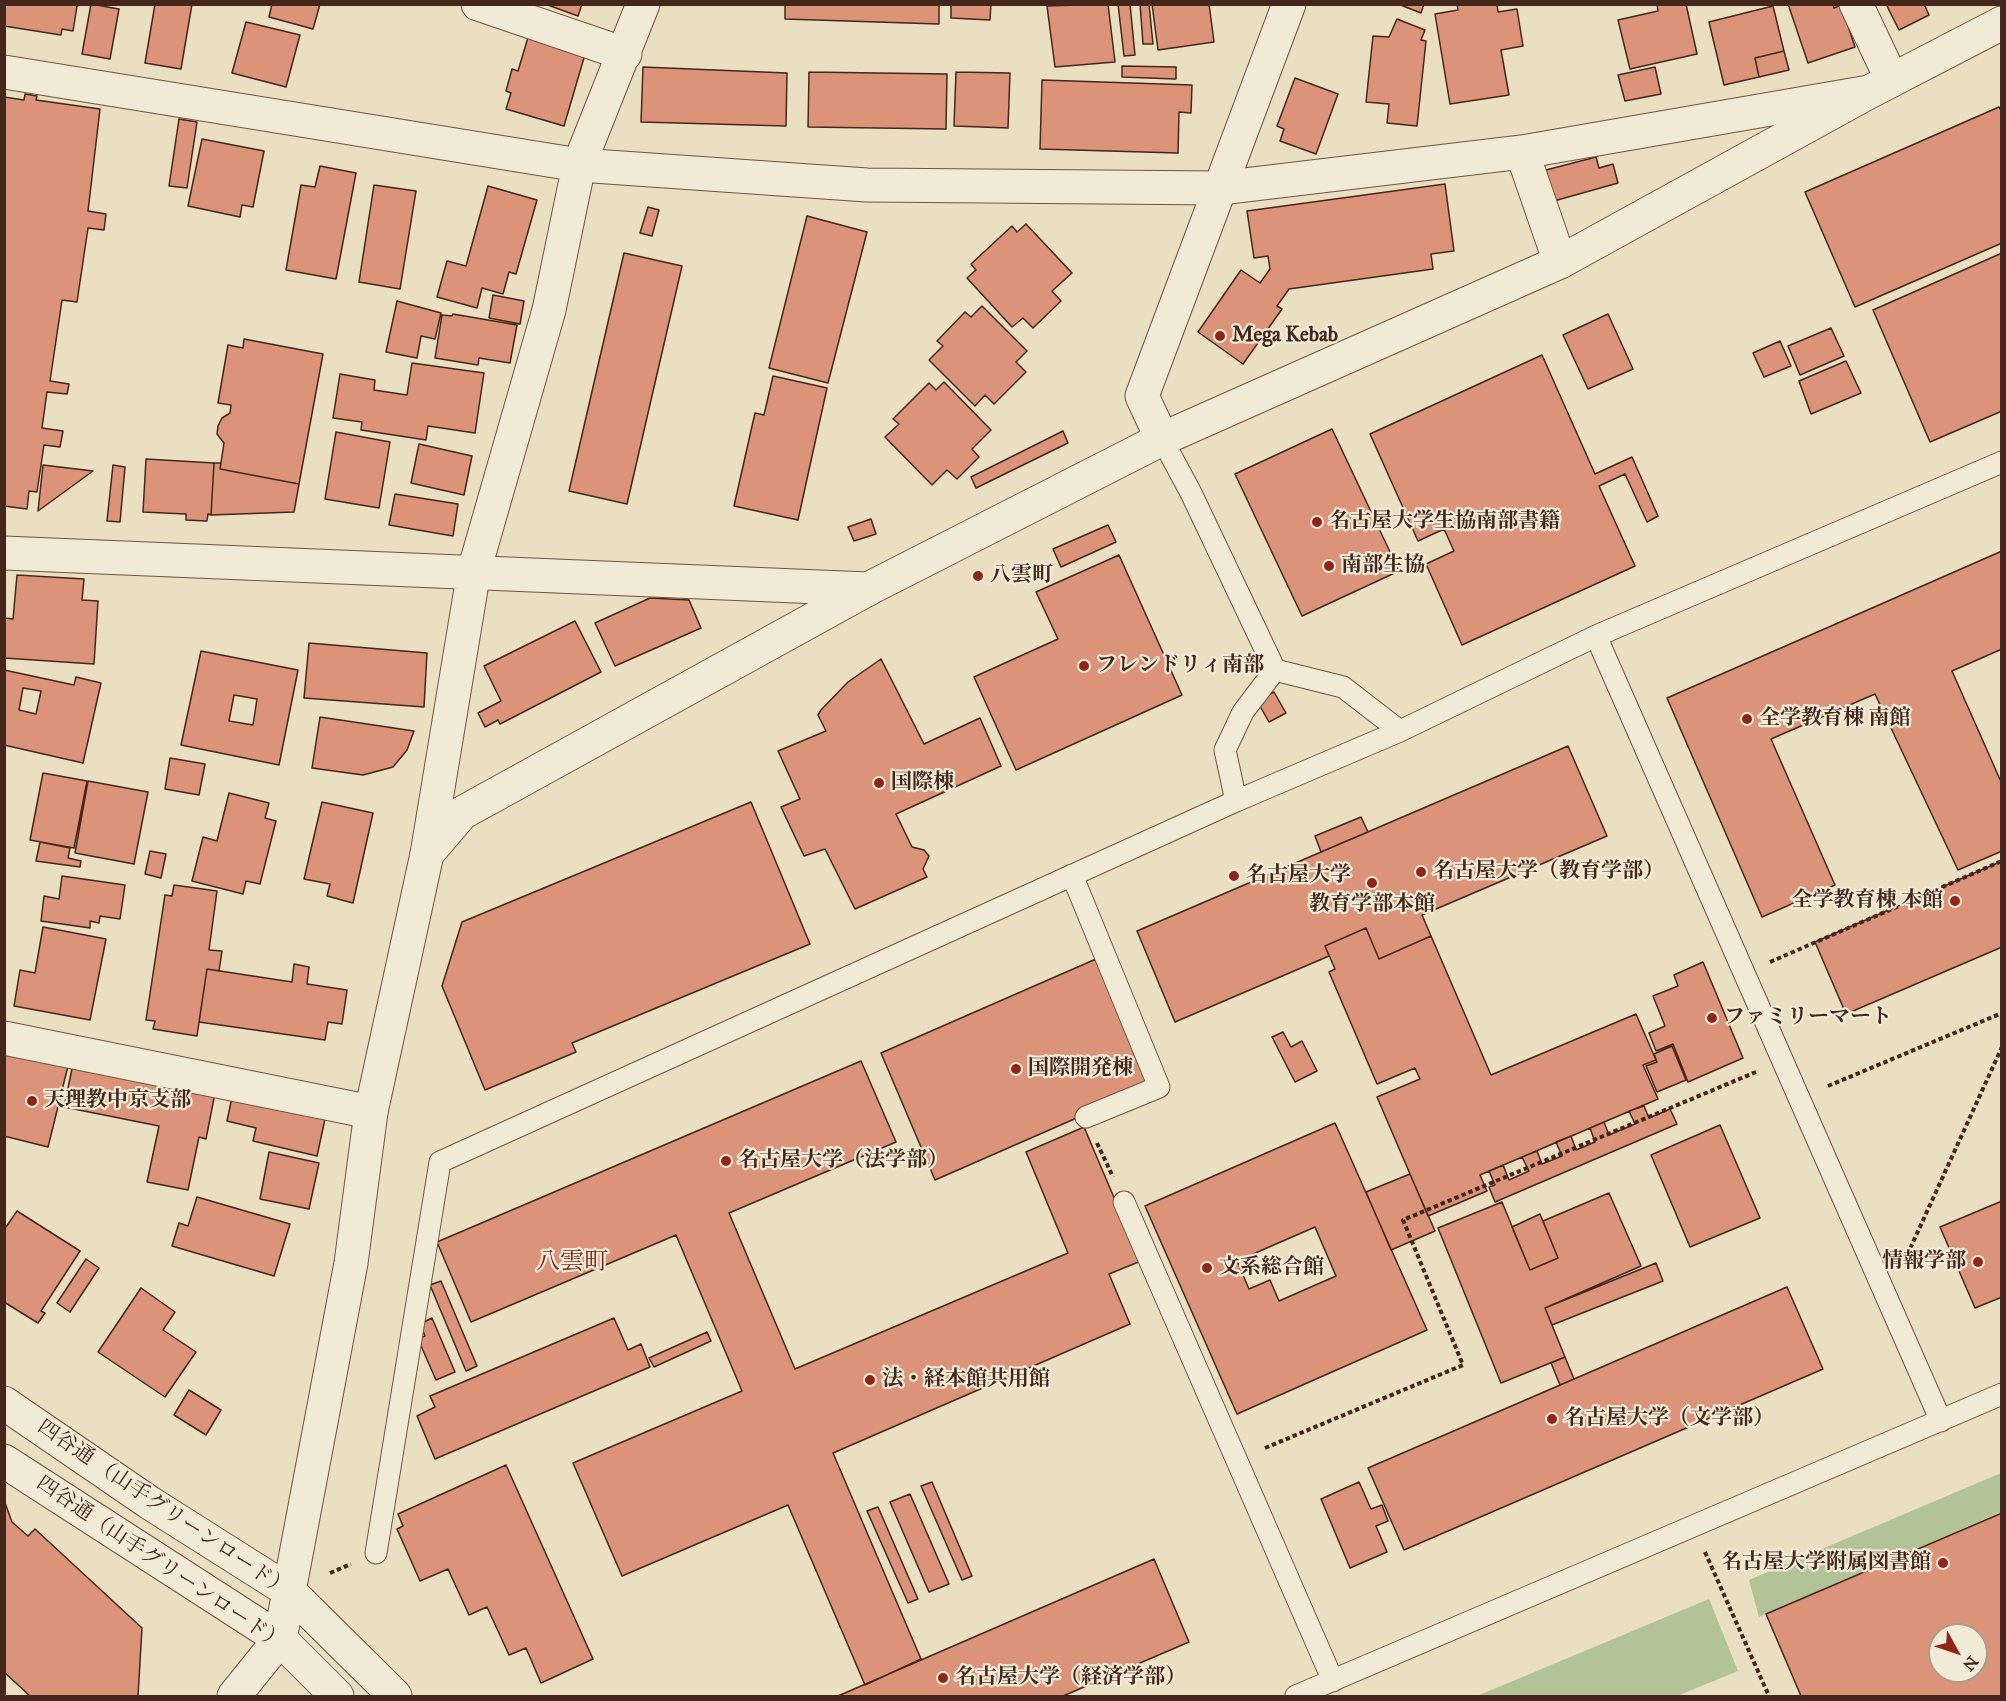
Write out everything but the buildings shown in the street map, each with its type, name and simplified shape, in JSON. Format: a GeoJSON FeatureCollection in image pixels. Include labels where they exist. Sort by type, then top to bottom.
{"type":"FeatureCollection","features":[{"type":"Feature","properties":{"kind":"street"},"geometry":{"type":"LineString","coordinates":[[478,4],[625,54]]}},
{"type":"Feature","properties":{"kind":"street"},"geometry":{"type":"LineString","coordinates":[[234,1696],[279,1639],[351,1263],[370,1112],[427,854],[474,571],[549,310],[579,165],[643,4]]}},
{"type":"Feature","properties":{"kind":"street"},"geometry":{"type":"LineString","coordinates":[[1162,439],[1142,396],[1289,4]]}},
{"type":"Feature","properties":{"kind":"street"},"geometry":{"type":"LineString","coordinates":[[1856,4],[1880,86]]}},
{"type":"Feature","properties":{"kind":"street"},"geometry":{"type":"LineString","coordinates":[[427,854],[462,813],[868,589],[1162,439],[1560,262],[1880,86],[2001,23]]}},
{"type":"Feature","properties":{"kind":"street"},"geometry":{"type":"LineString","coordinates":[[4,72],[579,165],[867,185],[1220,188],[1522,152],[1880,86]]}},
{"type":"Feature","properties":{"kind":"street"},"geometry":{"type":"LineString","coordinates":[[1522,152],[1560,262]]}},
{"type":"Feature","properties":{"kind":"street"},"geometry":{"type":"LineString","coordinates":[[4,553],[868,589]]}},
{"type":"Feature","properties":{"kind":"street"},"geometry":{"type":"LineString","coordinates":[[4,1038],[370,1112]]}},
{"type":"Feature","properties":{"kind":"street","name":"四谷通 （山手グリーンロード）"},"geometry":{"type":"LineString","coordinates":[[4,1403],[150,1503],[289,1591],[395,1696]]}},
{"type":"Feature","properties":{"kind":"street","name":"四谷通（山手グリーンロード）"},"geometry":{"type":"LineString","coordinates":[[4,1461],[279,1639],[337,1696]]}},
{"type":"Feature","properties":{"kind":"lane"},"geometry":{"type":"LineString","coordinates":[[1162,439],[1191,493],[1275,670]]}},
{"type":"Feature","properties":{"kind":"lane"},"geometry":{"type":"LineString","coordinates":[[376,1553],[440,1162],[1236,801],[1401,731],[1596,636],[2001,462]]}},
{"type":"Feature","properties":{"kind":"lane"},"geometry":{"type":"LineString","coordinates":[[1596,636],[1941,1421]]}},
{"type":"Feature","properties":{"kind":"lane"},"geometry":{"type":"LineString","coordinates":[[1275,670],[1343,687],[1401,731]]}},
{"type":"Feature","properties":{"kind":"lane"},"geometry":{"type":"LineString","coordinates":[[1236,801],[1225,750],[1243,712],[1275,670]]}},
{"type":"Feature","properties":{"kind":"lane"},"geometry":{"type":"LineString","coordinates":[[1072,875],[1159,1087],[1086,1117]]}},
{"type":"Feature","properties":{"kind":"lane"},"geometry":{"type":"LineString","coordinates":[[1124,1202],[1333,1681]]}},
{"type":"Feature","properties":{"kind":"lane"},"geometry":{"type":"LineString","coordinates":[[1296,1696],[2001,1394]]}},
{"type":"Feature","properties":{"kind":"path"},"geometry":{"type":"LineString","coordinates":[[1745,974],[2001,861]]}},
{"type":"Feature","properties":{"kind":"path"},"geometry":{"type":"LineString","coordinates":[[1799,1098],[2001,1013]]}},
{"type":"Feature","properties":{"kind":"path"},"geometry":{"type":"LineString","coordinates":[[1887,1298],[2001,1047]]}},
{"type":"Feature","properties":{"kind":"path"},"geometry":{"type":"LineString","coordinates":[[1236,1460],[1463,1365],[1403,1220],[1783,1060]]}},
{"type":"Feature","properties":{"kind":"path"},"geometry":{"type":"LineString","coordinates":[[1086,1117],[1124,1202]]}},
{"type":"Feature","properties":{"kind":"path"},"geometry":{"type":"LineString","coordinates":[[1694,1527],[1769,1696]]}},
{"type":"Feature","properties":{"kind":"green space"},"geometry":{"type":"Polygon","coordinates":[[[2001,1473],[2001,1512],[1759,1617],[1749,1580],[2001,1473]]]}},
{"type":"Feature","properties":{"kind":"green space"},"geometry":{"type":"Polygon","coordinates":[[[1709,1599],[1738,1671],[1677,1696],[1477,1696],[1709,1599]]]}},
{"type":"Feature","properties":{"kind":"place","name":"Mega Kebab"},"geometry":{"type":"Point","coordinates":[1220,336]}},
{"type":"Feature","properties":{"kind":"place","name":"名古屋大学生協南部書籍"},"geometry":{"type":"Point","coordinates":[1317,522]}},
{"type":"Feature","properties":{"kind":"place","name":"南部生協"},"geometry":{"type":"Point","coordinates":[1329,566]}},
{"type":"Feature","properties":{"kind":"place","name":"八雲町"},"geometry":{"type":"Point","coordinates":[978,576]}},
{"type":"Feature","properties":{"kind":"place","name":"フレンドリィ南部"},"geometry":{"type":"Point","coordinates":[1084,666]}},
{"type":"Feature","properties":{"kind":"place","name":"全学教育棟 南館"},"geometry":{"type":"Point","coordinates":[1747,719]}},
{"type":"Feature","properties":{"kind":"place","name":"国際棟"},"geometry":{"type":"Point","coordinates":[879,783]}},
{"type":"Feature","properties":{"kind":"place","name":"名古屋大学（教育学部）"},"geometry":{"type":"Point","coordinates":[1421,872]}},
{"type":"Feature","properties":{"kind":"place","name":"名古屋大学"},"geometry":{"type":"Point","coordinates":[1234,876]}},
{"type":"Feature","properties":{"kind":"place","name":"教育学部本館"},"geometry":{"type":"Point","coordinates":[1372,883]}},
{"type":"Feature","properties":{"kind":"place","name":"全学教育棟 本館"},"geometry":{"type":"Point","coordinates":[1955,901]}},
{"type":"Feature","properties":{"kind":"place","name":"ファミリーマート"},"geometry":{"type":"Point","coordinates":[1712,1018]}},
{"type":"Feature","properties":{"kind":"place","name":"国際開発棟"},"geometry":{"type":"Point","coordinates":[1016,1069]}},
{"type":"Feature","properties":{"kind":"place","name":"天理教中京支部"},"geometry":{"type":"Point","coordinates":[32,1101]}},
{"type":"Feature","properties":{"kind":"place","name":"名古屋大学（法学部）"},"geometry":{"type":"Point","coordinates":[726,1161]}},
{"type":"Feature","properties":{"kind":"place","name":"情報学部"},"geometry":{"type":"Point","coordinates":[1978,1262]}},
{"type":"Feature","properties":{"kind":"place","name":"文系総合館"},"geometry":{"type":"Point","coordinates":[1207,1268]}},
{"type":"Feature","properties":{"kind":"place","name":"法・経本館共用館"},"geometry":{"type":"Point","coordinates":[870,1380]}},
{"type":"Feature","properties":{"kind":"place","name":"名古屋大学（文学部）"},"geometry":{"type":"Point","coordinates":[1552,1419]}},
{"type":"Feature","properties":{"kind":"place","name":"名古屋大学附属図書館"},"geometry":{"type":"Point","coordinates":[1943,1563]}},
{"type":"Feature","properties":{"kind":"place","name":"名古屋大学（経済学部）"},"geometry":{"type":"Point","coordinates":[943,1678]}},
{"type":"Feature","properties":{"kind":"district","name":"八雲町"},"geometry":{"type":"Point","coordinates":[572,1263]}}]}
